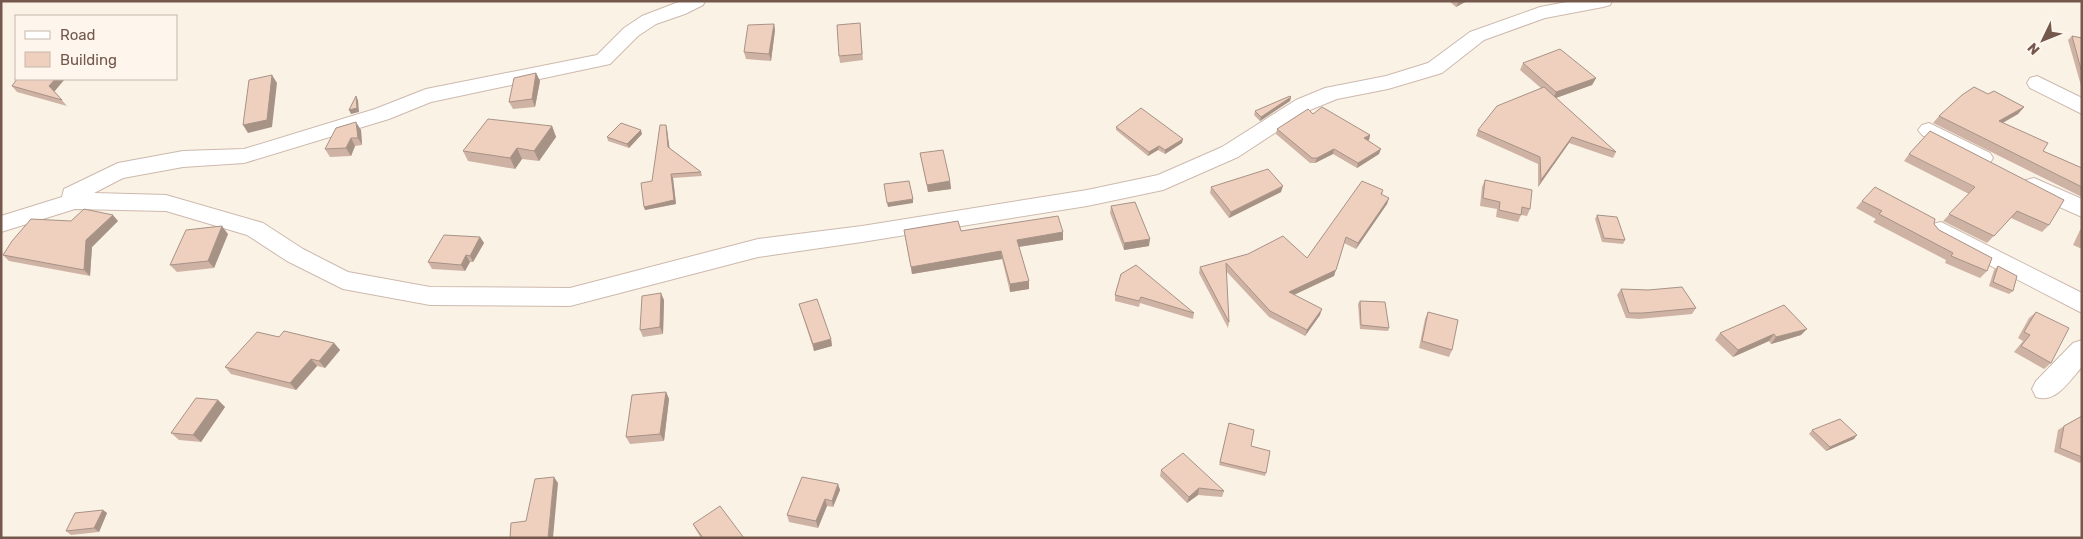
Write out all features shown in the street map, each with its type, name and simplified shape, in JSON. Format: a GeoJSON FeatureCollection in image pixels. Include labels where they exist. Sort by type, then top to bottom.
{"type":"FeatureCollection","features":[{"type":"Feature","properties":{"kind":"street"},"geometry":{"type":"LineString","coordinates":[[75,201],[72,195],[118,171],[183,159],[244,156],[382,114],[426,96],[603,60],[631,32],[649,20],[678,10],[696,1]]}},
{"type":"Feature","properties":{"kind":"street"},"geometry":{"type":"LineString","coordinates":[[1,224],[75,201],[166,204],[254,229],[295,255],[343,280],[430,296],[570,297],[758,248],[862,234],[1087,198],[1163,182],[1230,152],[1303,105],[1332,93],[1388,82],[1435,68],[1477,36],[1540,13],[1603,1]]}},
{"type":"Feature","properties":{"kind":"street"},"geometry":{"type":"LineString","coordinates":[[2037,84],[2082,107]]}},
{"type":"Feature","properties":{"kind":"street"},"geometry":{"type":"LineString","coordinates":[[1929,130],[2082,209]]}},
{"type":"Feature","properties":{"kind":"street"},"geometry":{"type":"LineString","coordinates":[[1941,230],[2082,304]]}},
{"type":"Feature","properties":{"kind":"street"},"geometry":{"type":"LineString","coordinates":[[2045,389],[2082,350]]}},
{"type":"Feature","properties":{"kind":"building"},"geometry":{"type":"Polygon","coordinates":[[[860,23],[862,54],[839,56],[837,25],[860,23]]]}},
{"type":"Feature","properties":{"kind":"building"},"geometry":{"type":"Polygon","coordinates":[[[774,24],[769,54],[744,52],[748,25],[774,24]]]}},
{"type":"Feature","properties":{"kind":"building"},"geometry":{"type":"Polygon","coordinates":[[[2072,36],[2082,38],[2082,73],[2072,36]]]}},
{"type":"Feature","properties":{"kind":"building"},"geometry":{"type":"Polygon","coordinates":[[[1560,49],[1596,78],[1556,92],[1523,63],[1560,49]]]}},
{"type":"Feature","properties":{"kind":"building"},"geometry":{"type":"Polygon","coordinates":[[[536,73],[532,99],[509,102],[514,78],[536,73]]]}},
{"type":"Feature","properties":{"kind":"building"},"geometry":{"type":"Polygon","coordinates":[[[272,75],[267,120],[243,125],[249,80],[272,75]]]}},
{"type":"Feature","properties":{"kind":"building"},"geometry":{"type":"Polygon","coordinates":[[[16,80],[54,80],[49,86],[62,100],[12,86],[16,80]]]}},
{"type":"Feature","properties":{"kind":"building"},"geometry":{"type":"Polygon","coordinates":[[[1544,87],[1616,152],[1572,137],[1541,180],[1540,157],[1478,130],[1497,106],[1544,87]]]}},
{"type":"Feature","properties":{"kind":"building"},"geometry":{"type":"Polygon","coordinates":[[[1974,87],[1988,94],[1994,91],[2024,107],[1999,121],[2048,143],[2043,151],[2082,168],[2082,187],[1939,116],[1974,87]]]}},
{"type":"Feature","properties":{"kind":"building"},"geometry":{"type":"Polygon","coordinates":[[[356,96],[357,108],[349,110],[356,96]]]}},
{"type":"Feature","properties":{"kind":"building"},"geometry":{"type":"Polygon","coordinates":[[[1290,96],[1261,117],[1255,111],[1290,96]]]}},
{"type":"Feature","properties":{"kind":"building"},"geometry":{"type":"Polygon","coordinates":[[[1322,107],[1370,135],[1364,138],[1381,149],[1358,163],[1334,149],[1317,158],[1312,158],[1277,129],[1308,109],[1313,114],[1322,107]]]}},
{"type":"Feature","properties":{"kind":"building"},"geometry":{"type":"Polygon","coordinates":[[[1141,108],[1183,139],[1165,150],[1159,146],[1149,152],[1116,127],[1141,108]]]}},
{"type":"Feature","properties":{"kind":"building"},"geometry":{"type":"Polygon","coordinates":[[[488,119],[552,126],[534,151],[517,148],[510,158],[463,151],[488,119]]]}},
{"type":"Feature","properties":{"kind":"building"},"geometry":{"type":"Polygon","coordinates":[[[356,122],[358,138],[351,138],[346,148],[325,149],[336,128],[356,122]]]}},
{"type":"Feature","properties":{"kind":"building"},"geometry":{"type":"Polygon","coordinates":[[[621,123],[641,130],[627,144],[607,137],[621,123]]]}},
{"type":"Feature","properties":{"kind":"building"},"geometry":{"type":"Polygon","coordinates":[[[660,125],[666,125],[668,147],[701,172],[671,174],[674,200],[644,207],[641,183],[652,181],[660,125]]]}},
{"type":"Feature","properties":{"kind":"building"},"geometry":{"type":"Polygon","coordinates":[[[1930,131],[2064,200],[2049,225],[2017,211],[1994,236],[1949,214],[1975,187],[1909,154],[1930,131]]]}},
{"type":"Feature","properties":{"kind":"building"},"geometry":{"type":"Polygon","coordinates":[[[943,150],[950,181],[927,185],[920,153],[943,150]]]}},
{"type":"Feature","properties":{"kind":"building"},"geometry":{"type":"Polygon","coordinates":[[[1268,169],[1283,186],[1231,212],[1211,187],[1268,169]]]}},
{"type":"Feature","properties":{"kind":"building"},"geometry":{"type":"Polygon","coordinates":[[[1485,180],[1532,190],[1530,209],[1522,207],[1521,215],[1499,210],[1500,202],[1483,198],[1485,180]]]}},
{"type":"Feature","properties":{"kind":"building"},"geometry":{"type":"Polygon","coordinates":[[[909,181],[913,199],[887,203],[884,184],[909,181]]]}},
{"type":"Feature","properties":{"kind":"building"},"geometry":{"type":"Polygon","coordinates":[[[1362,181],[1383,190],[1381,194],[1389,198],[1358,243],[1346,237],[1336,270],[1289,292],[1322,309],[1307,330],[1270,311],[1226,263],[1229,322],[1200,267],[1248,254],[1283,236],[1307,258],[1362,181]]]}},
{"type":"Feature","properties":{"kind":"building"},"geometry":{"type":"Polygon","coordinates":[[[1875,187],[1935,219],[1934,224],[1939,230],[1992,258],[1987,271],[1951,256],[1953,253],[1879,214],[1882,211],[1862,201],[1875,187]]]}},
{"type":"Feature","properties":{"kind":"building"},"geometry":{"type":"Polygon","coordinates":[[[1135,202],[1150,239],[1124,243],[1111,206],[1135,202]]]}},
{"type":"Feature","properties":{"kind":"building"},"geometry":{"type":"Polygon","coordinates":[[[84,209],[113,215],[86,240],[84,270],[3,255],[31,219],[71,221],[84,209]]]}},
{"type":"Feature","properties":{"kind":"building"},"geometry":{"type":"Polygon","coordinates":[[[1597,215],[1617,217],[1625,240],[1604,238],[1597,215]]]}},
{"type":"Feature","properties":{"kind":"building"},"geometry":{"type":"Polygon","coordinates":[[[1058,216],[1063,232],[1017,240],[1029,281],[1010,284],[1001,251],[911,267],[904,230],[958,221],[961,231],[1058,216]]]}},
{"type":"Feature","properties":{"kind":"building"},"geometry":{"type":"Polygon","coordinates":[[[222,226],[208,261],[170,265],[186,230],[222,226]]]}},
{"type":"Feature","properties":{"kind":"building"},"geometry":{"type":"Polygon","coordinates":[[[444,235],[480,237],[470,256],[466,255],[461,265],[428,262],[444,235]]]}},
{"type":"Feature","properties":{"kind":"building"},"geometry":{"type":"Polygon","coordinates":[[[1136,265],[1194,313],[1141,297],[1139,301],[1115,295],[1121,274],[1136,265]]]}},
{"type":"Feature","properties":{"kind":"building"},"geometry":{"type":"Polygon","coordinates":[[[1998,266],[2017,276],[2013,291],[1993,282],[1998,266]]]}},
{"type":"Feature","properties":{"kind":"building"},"geometry":{"type":"Polygon","coordinates":[[[1682,287],[1696,308],[1629,313],[1621,289],[1648,290],[1682,287]]]}},
{"type":"Feature","properties":{"kind":"building"},"geometry":{"type":"Polygon","coordinates":[[[661,293],[660,327],[640,330],[642,296],[661,293]]]}},
{"type":"Feature","properties":{"kind":"building"},"geometry":{"type":"Polygon","coordinates":[[[817,299],[831,339],[813,344],[799,304],[817,299]]]}},
{"type":"Feature","properties":{"kind":"building"},"geometry":{"type":"Polygon","coordinates":[[[1360,301],[1385,302],[1389,328],[1361,325],[1360,301]]]}},
{"type":"Feature","properties":{"kind":"building"},"geometry":{"type":"Polygon","coordinates":[[[1784,305],[1807,329],[1776,337],[1774,334],[1738,350],[1720,333],[1784,305]]]}},
{"type":"Feature","properties":{"kind":"building"},"geometry":{"type":"Polygon","coordinates":[[[1428,312],[1458,320],[1452,350],[1422,341],[1428,312]]]}},
{"type":"Feature","properties":{"kind":"building"},"geometry":{"type":"Polygon","coordinates":[[[2036,312],[2069,328],[2051,363],[2021,346],[2030,335],[2024,332],[2036,312]]]}},
{"type":"Feature","properties":{"kind":"building"},"geometry":{"type":"Polygon","coordinates":[[[284,331],[334,343],[319,361],[311,359],[290,383],[225,367],[257,332],[279,337],[284,331]]]}},
{"type":"Feature","properties":{"kind":"building"},"geometry":{"type":"Polygon","coordinates":[[[666,392],[660,434],[626,437],[632,395],[666,392]]]}},
{"type":"Feature","properties":{"kind":"building"},"geometry":{"type":"Polygon","coordinates":[[[196,398],[218,400],[193,435],[171,433],[196,398]]]}},
{"type":"Feature","properties":{"kind":"building"},"geometry":{"type":"Polygon","coordinates":[[[2082,416],[2082,457],[2060,448],[2064,426],[2082,416]]]}},
{"type":"Feature","properties":{"kind":"building"},"geometry":{"type":"Polygon","coordinates":[[[1840,419],[1857,435],[1830,447],[1812,430],[1840,419]]]}},
{"type":"Feature","properties":{"kind":"building"},"geometry":{"type":"Polygon","coordinates":[[[1229,423],[1254,430],[1251,446],[1270,451],[1266,473],[1220,462],[1229,423]]]}},
{"type":"Feature","properties":{"kind":"building"},"geometry":{"type":"Polygon","coordinates":[[[1183,453],[1224,491],[1199,488],[1189,497],[1161,470],[1183,453]]]}},
{"type":"Feature","properties":{"kind":"building"},"geometry":{"type":"Polygon","coordinates":[[[554,477],[548,538],[510,538],[511,523],[526,521],[535,479],[554,477]]]}},
{"type":"Feature","properties":{"kind":"building"},"geometry":{"type":"Polygon","coordinates":[[[802,477],[838,484],[832,501],[825,499],[816,521],[787,515],[802,477]]]}},
{"type":"Feature","properties":{"kind":"building"},"geometry":{"type":"Polygon","coordinates":[[[720,506],[744,538],[703,538],[693,524],[720,506]]]}},
{"type":"Feature","properties":{"kind":"building"},"geometry":{"type":"Polygon","coordinates":[[[103,510],[94,528],[66,531],[75,513],[103,510]]]}}]}
